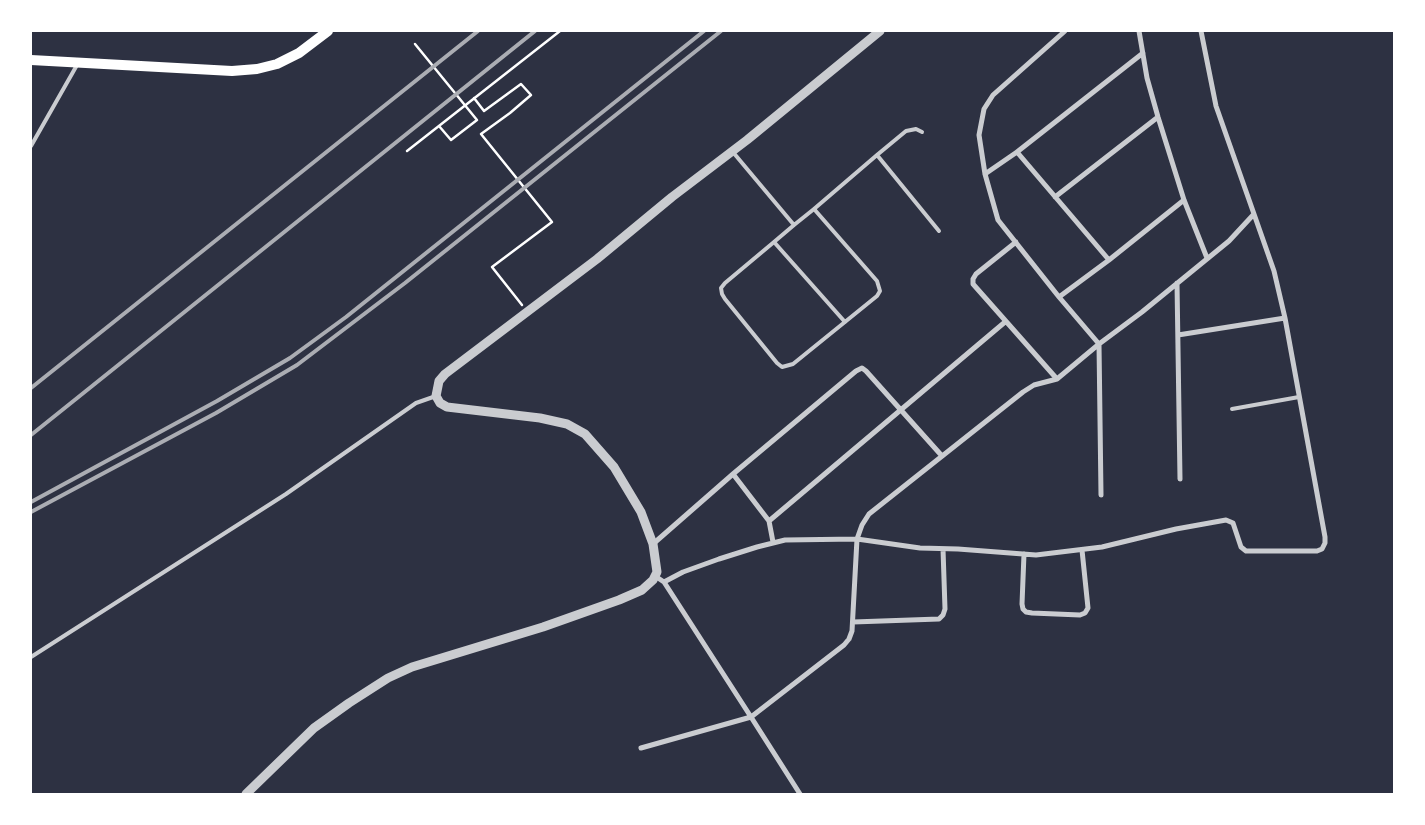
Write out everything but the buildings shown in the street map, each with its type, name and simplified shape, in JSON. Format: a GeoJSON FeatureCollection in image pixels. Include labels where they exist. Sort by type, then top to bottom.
{"type":"FeatureCollection","features":[{"type":"Feature","properties":{"kind":"main road"},"geometry":{"type":"LineString","coordinates":[[31,60],[232,71],[257,69],[277,64],[299,52],[328,31]]}},
{"type":"Feature","properties":{"kind":"street"},"geometry":{"type":"LineString","coordinates":[[246,794],[314,728],[388,678],[420,664],[544,627],[619,600],[642,590],[655,576],[657,572],[653,544],[641,512],[614,467],[584,434],[567,424],[540,418],[447,407],[440,404],[436,396],[439,381],[445,374],[597,260],[672,197],[880,31]]}},
{"type":"Feature","properties":{"kind":"street"},"geometry":{"type":"LineString","coordinates":[[1065,31],[993,94],[984,109],[979,135],[986,174],[998,220],[1099,344],[1101,495]]}},
{"type":"Feature","properties":{"kind":"street"},"geometry":{"type":"LineString","coordinates":[[1139,31],[1147,78],[1158,117],[1184,200],[1207,258]]}},
{"type":"Feature","properties":{"kind":"street"},"geometry":{"type":"LineString","coordinates":[[664,582],[683,572],[773,542],[785,540],[857,539],[920,548],[1036,555],[1082,550],[1226,520],[1233,523],[1241,547],[1246,550],[1316,551],[1322,549],[1325,544],[1325,537],[1285,318],[1274,271],[1216,106],[1201,31]]}},
{"type":"Feature","properties":{"kind":"street"},"geometry":{"type":"LineString","coordinates":[[986,174],[1143,53]]}},
{"type":"Feature","properties":{"kind":"street"},"geometry":{"type":"LineString","coordinates":[[1055,197],[1158,117]]}},
{"type":"Feature","properties":{"kind":"street"},"geometry":{"type":"LineString","coordinates":[[1017,152],[1109,260]]}},
{"type":"Feature","properties":{"kind":"street"},"geometry":{"type":"LineString","coordinates":[[1059,297],[1184,200]]}},
{"type":"Feature","properties":{"kind":"street"},"geometry":{"type":"LineString","coordinates":[[641,748],[751,716],[844,645],[849,639],[853,622],[857,539],[862,525],[869,514],[1023,392],[1034,386],[1057,379],[1229,241],[1254,214]]}},
{"type":"Feature","properties":{"kind":"street"},"geometry":{"type":"LineString","coordinates":[[1016,242],[976,274],[973,279],[974,284],[1005,322],[1057,379]]}},
{"type":"Feature","properties":{"kind":"street"},"geometry":{"type":"LineString","coordinates":[[1177,283],[1180,479]]}},
{"type":"Feature","properties":{"kind":"street"},"geometry":{"type":"LineString","coordinates":[[1178,335],[1285,318]]}},
{"type":"Feature","properties":{"kind":"street"},"geometry":{"type":"LineString","coordinates":[[769,521],[1005,322]]}},
{"type":"Feature","properties":{"kind":"street"},"geometry":{"type":"LineString","coordinates":[[653,544],[733,474],[862,368],[942,456]]}},
{"type":"Feature","properties":{"kind":"street"},"geometry":{"type":"LineString","coordinates":[[733,474],[769,521],[773,542]]}},
{"type":"Feature","properties":{"kind":"street"},"geometry":{"type":"LineString","coordinates":[[853,622],[933,621],[939,619],[945,609],[943,548]]}},
{"type":"Feature","properties":{"kind":"street"},"geometry":{"type":"LineString","coordinates":[[1024,554],[1023,609],[1026,612],[1032,613],[1080,615],[1085,613],[1088,608],[1082,550]]}},
{"type":"Feature","properties":{"kind":"street"},"geometry":{"type":"LineString","coordinates":[[655,576],[664,582],[800,794]]}},
{"type":"Feature","properties":{"kind":"lane"},"geometry":{"type":"LineString","coordinates":[[31,146],[78,63]]}},
{"type":"Feature","properties":{"kind":"lane"},"geometry":{"type":"LineString","coordinates":[[814,209],[877,281],[880,291],[877,296],[793,364],[782,367],[725,299],[722,294],[722,288],[725,283],[906,131],[916,129],[922,132]]}},
{"type":"Feature","properties":{"kind":"lane"},"geometry":{"type":"LineString","coordinates":[[732,151],[794,225]]}},
{"type":"Feature","properties":{"kind":"lane"},"geometry":{"type":"LineString","coordinates":[[877,155],[940,231]]}},
{"type":"Feature","properties":{"kind":"lane"},"geometry":{"type":"LineString","coordinates":[[774,242],[845,322]]}},
{"type":"Feature","properties":{"kind":"lane"},"geometry":{"type":"LineString","coordinates":[[31,657],[286,494],[416,403],[436,396]]}},
{"type":"Feature","properties":{"kind":"lane"},"geometry":{"type":"LineString","coordinates":[[1232,408],[1299,397]]}},
{"type":"Feature","properties":{"kind":"path"},"geometry":{"type":"LineString","coordinates":[[407,151],[560,31]]}},
{"type":"Feature","properties":{"kind":"path"},"geometry":{"type":"LineString","coordinates":[[415,44],[477,120],[450,140],[438,126]]}},
{"type":"Feature","properties":{"kind":"path"},"geometry":{"type":"LineString","coordinates":[[474,98],[484,111],[521,84],[531,95],[482,134],[552,222],[492,267],[527,312]]}},
{"type":"Feature","properties":{"kind":"railway"},"geometry":{"type":"LineString","coordinates":[[31,388],[478,31]]}},
{"type":"Feature","properties":{"kind":"railway"},"geometry":{"type":"LineString","coordinates":[[31,435],[535,31]]}},
{"type":"Feature","properties":{"kind":"railway"},"geometry":{"type":"LineString","coordinates":[[31,502],[217,401],[290,358],[346,317],[704,31]]}},
{"type":"Feature","properties":{"kind":"railway"},"geometry":{"type":"LineString","coordinates":[[31,512],[216,413],[297,365],[405,283],[721,31]]}}]}
